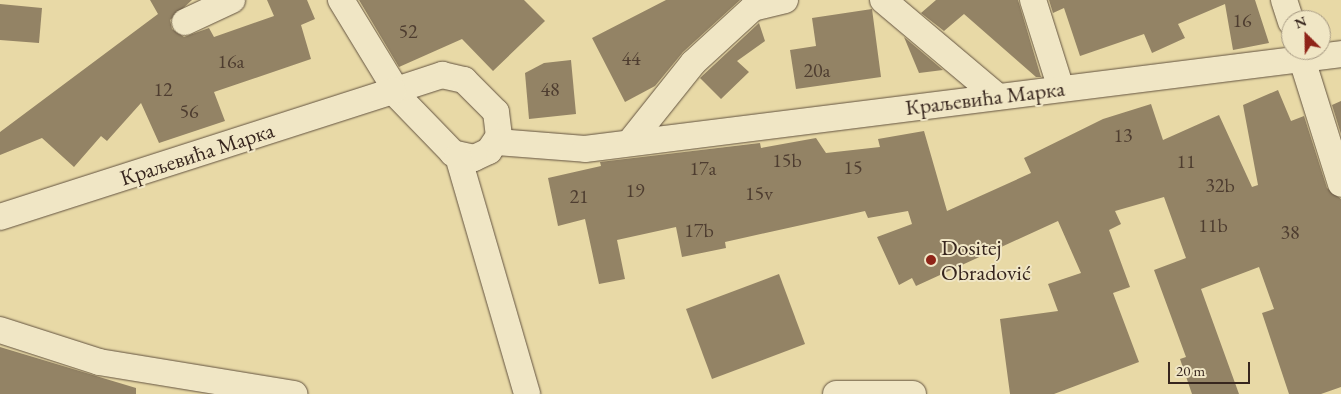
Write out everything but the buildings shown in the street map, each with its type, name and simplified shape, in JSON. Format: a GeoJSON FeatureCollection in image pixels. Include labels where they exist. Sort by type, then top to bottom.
{"type":"FeatureCollection","features":[{"type":"Feature","properties":{"kind":"street"},"geometry":{"type":"LineString","coordinates":[[185,22],[232,0]]}},
{"type":"Feature","properties":{"kind":"street"},"geometry":{"type":"LineString","coordinates":[[341,0],[395,90],[458,156],[527,394]]}},
{"type":"Feature","properties":{"kind":"street"},"geometry":{"type":"LineString","coordinates":[[630,142],[693,63],[750,4],[785,0]]}},
{"type":"Feature","properties":{"kind":"street"},"geometry":{"type":"LineString","coordinates":[[883,0],[998,97]]}},
{"type":"Feature","properties":{"kind":"street"},"geometry":{"type":"LineString","coordinates":[[1033,0],[1061,89]]}},
{"type":"Feature","properties":{"kind":"street","name":"Краљевића Марка"},"geometry":{"type":"LineString","coordinates":[[0,217],[442,75],[464,80],[496,112],[500,129],[497,142],[585,149],[1061,89],[1281,58]]}},
{"type":"Feature","properties":{"kind":"street"},"geometry":{"type":"LineString","coordinates":[[1303,60],[1341,184]]}},
{"type":"Feature","properties":{"kind":"street"},"geometry":{"type":"LineString","coordinates":[[458,156],[481,156],[497,142]]}},
{"type":"Feature","properties":{"kind":"street"},"geometry":{"type":"LineString","coordinates":[[0,330],[99,362],[294,394]]}},
{"type":"Feature","properties":{"kind":"street"},"geometry":{"type":"LineString","coordinates":[[836,394],[913,394]]}},
{"type":"Feature","properties":{"kind":"place","name":"Dositej Obradović"},"geometry":{"type":"Point","coordinates":[931,260]}}]}
